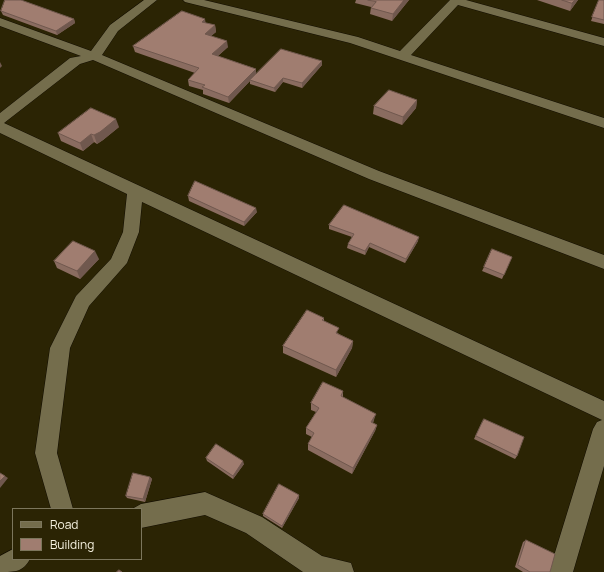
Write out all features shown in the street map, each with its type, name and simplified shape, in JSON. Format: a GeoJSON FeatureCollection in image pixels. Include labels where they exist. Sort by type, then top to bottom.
{"type":"FeatureCollection","features":[{"type":"Feature","properties":{"kind":"street"},"geometry":{"type":"LineString","coordinates":[[0,120],[75,61],[94,56],[114,28],[151,0]]}},
{"type":"Feature","properties":{"kind":"street"},"geometry":{"type":"LineString","coordinates":[[189,0],[354,40],[403,55],[604,123]]}},
{"type":"Feature","properties":{"kind":"street"},"geometry":{"type":"LineString","coordinates":[[403,55],[456,1],[604,42]]}},
{"type":"Feature","properties":{"kind":"street"},"geometry":{"type":"LineString","coordinates":[[0,22],[94,56],[374,175],[604,262]]}},
{"type":"Feature","properties":{"kind":"street"},"geometry":{"type":"LineString","coordinates":[[0,127],[135,192],[604,411]]}},
{"type":"Feature","properties":{"kind":"street"},"geometry":{"type":"LineString","coordinates":[[62,508],[46,453],[60,348],[82,301],[118,263],[131,232],[135,192]]}},
{"type":"Feature","properties":{"kind":"street"},"geometry":{"type":"LineString","coordinates":[[561,572],[604,429]]}},
{"type":"Feature","properties":{"kind":"street"},"geometry":{"type":"LineString","coordinates":[[142,516],[205,503],[254,525],[317,567],[342,572]]}},
{"type":"Feature","properties":{"kind":"street"},"geometry":{"type":"LineString","coordinates":[[0,570],[16,560]]}},
{"type":"Feature","properties":{"kind":"building"},"geometry":{"type":"Polygon","coordinates":[[[5,0],[21,0],[74,19],[56,31],[1,11],[5,0]]]}},
{"type":"Feature","properties":{"kind":"building"},"geometry":{"type":"Polygon","coordinates":[[[368,0],[404,0],[393,14],[371,8],[376,2],[368,0]]]}},
{"type":"Feature","properties":{"kind":"building"},"geometry":{"type":"Polygon","coordinates":[[[562,0],[575,0],[572,3],[562,0]]]}},
{"type":"Feature","properties":{"kind":"building"},"geometry":{"type":"Polygon","coordinates":[[[599,0],[604,0],[604,20],[592,17],[599,0]]]}},
{"type":"Feature","properties":{"kind":"building"},"geometry":{"type":"Polygon","coordinates":[[[182,11],[205,19],[202,22],[215,25],[205,34],[227,41],[212,54],[256,69],[228,97],[202,87],[205,85],[188,80],[199,68],[133,46],[182,11]]]}},
{"type":"Feature","properties":{"kind":"building"},"geometry":{"type":"Polygon","coordinates":[[[281,49],[322,61],[302,83],[283,78],[274,88],[250,80],[281,49]]]}},
{"type":"Feature","properties":{"kind":"building"},"geometry":{"type":"Polygon","coordinates":[[[389,90],[417,100],[403,117],[374,106],[389,90]]]}},
{"type":"Feature","properties":{"kind":"building"},"geometry":{"type":"Polygon","coordinates":[[[91,108],[116,119],[100,132],[94,135],[91,134],[80,143],[58,133],[91,108]]]}},
{"type":"Feature","properties":{"kind":"building"},"geometry":{"type":"Polygon","coordinates":[[[195,181],[256,208],[244,222],[188,196],[195,181]]]}},
{"type":"Feature","properties":{"kind":"building"},"geometry":{"type":"Polygon","coordinates":[[[344,205],[419,237],[406,259],[370,243],[365,251],[348,244],[354,234],[329,225],[344,205]]]}},
{"type":"Feature","properties":{"kind":"building"},"geometry":{"type":"Polygon","coordinates":[[[73,241],[95,251],[77,271],[54,261],[73,241]]]}},
{"type":"Feature","properties":{"kind":"building"},"geometry":{"type":"Polygon","coordinates":[[[492,249],[512,257],[504,275],[484,267],[492,249]]]}},
{"type":"Feature","properties":{"kind":"building"},"geometry":{"type":"Polygon","coordinates":[[[307,310],[324,318],[322,320],[339,328],[336,333],[353,341],[336,370],[283,346],[307,310]]]}},
{"type":"Feature","properties":{"kind":"building"},"geometry":{"type":"Polygon","coordinates":[[[323,382],[343,391],[341,396],[376,414],[371,422],[377,425],[353,468],[308,444],[314,433],[306,428],[319,408],[311,403],[323,382]]]}},
{"type":"Feature","properties":{"kind":"building"},"geometry":{"type":"Polygon","coordinates":[[[484,419],[524,437],[517,456],[476,436],[484,419]]]}},
{"type":"Feature","properties":{"kind":"building"},"geometry":{"type":"Polygon","coordinates":[[[216,444],[243,461],[233,476],[206,458],[216,444]]]}},
{"type":"Feature","properties":{"kind":"building"},"geometry":{"type":"Polygon","coordinates":[[[0,473],[5,476],[0,481],[0,473]]]}},
{"type":"Feature","properties":{"kind":"building"},"geometry":{"type":"Polygon","coordinates":[[[133,473],[150,477],[143,499],[126,496],[133,473]]]}},
{"type":"Feature","properties":{"kind":"building"},"geometry":{"type":"Polygon","coordinates":[[[279,484],[299,495],[282,526],[263,514],[279,484]]]}},
{"type":"Feature","properties":{"kind":"building"},"geometry":{"type":"Polygon","coordinates":[[[526,540],[555,554],[550,572],[530,572],[518,565],[526,540]]]}}]}
